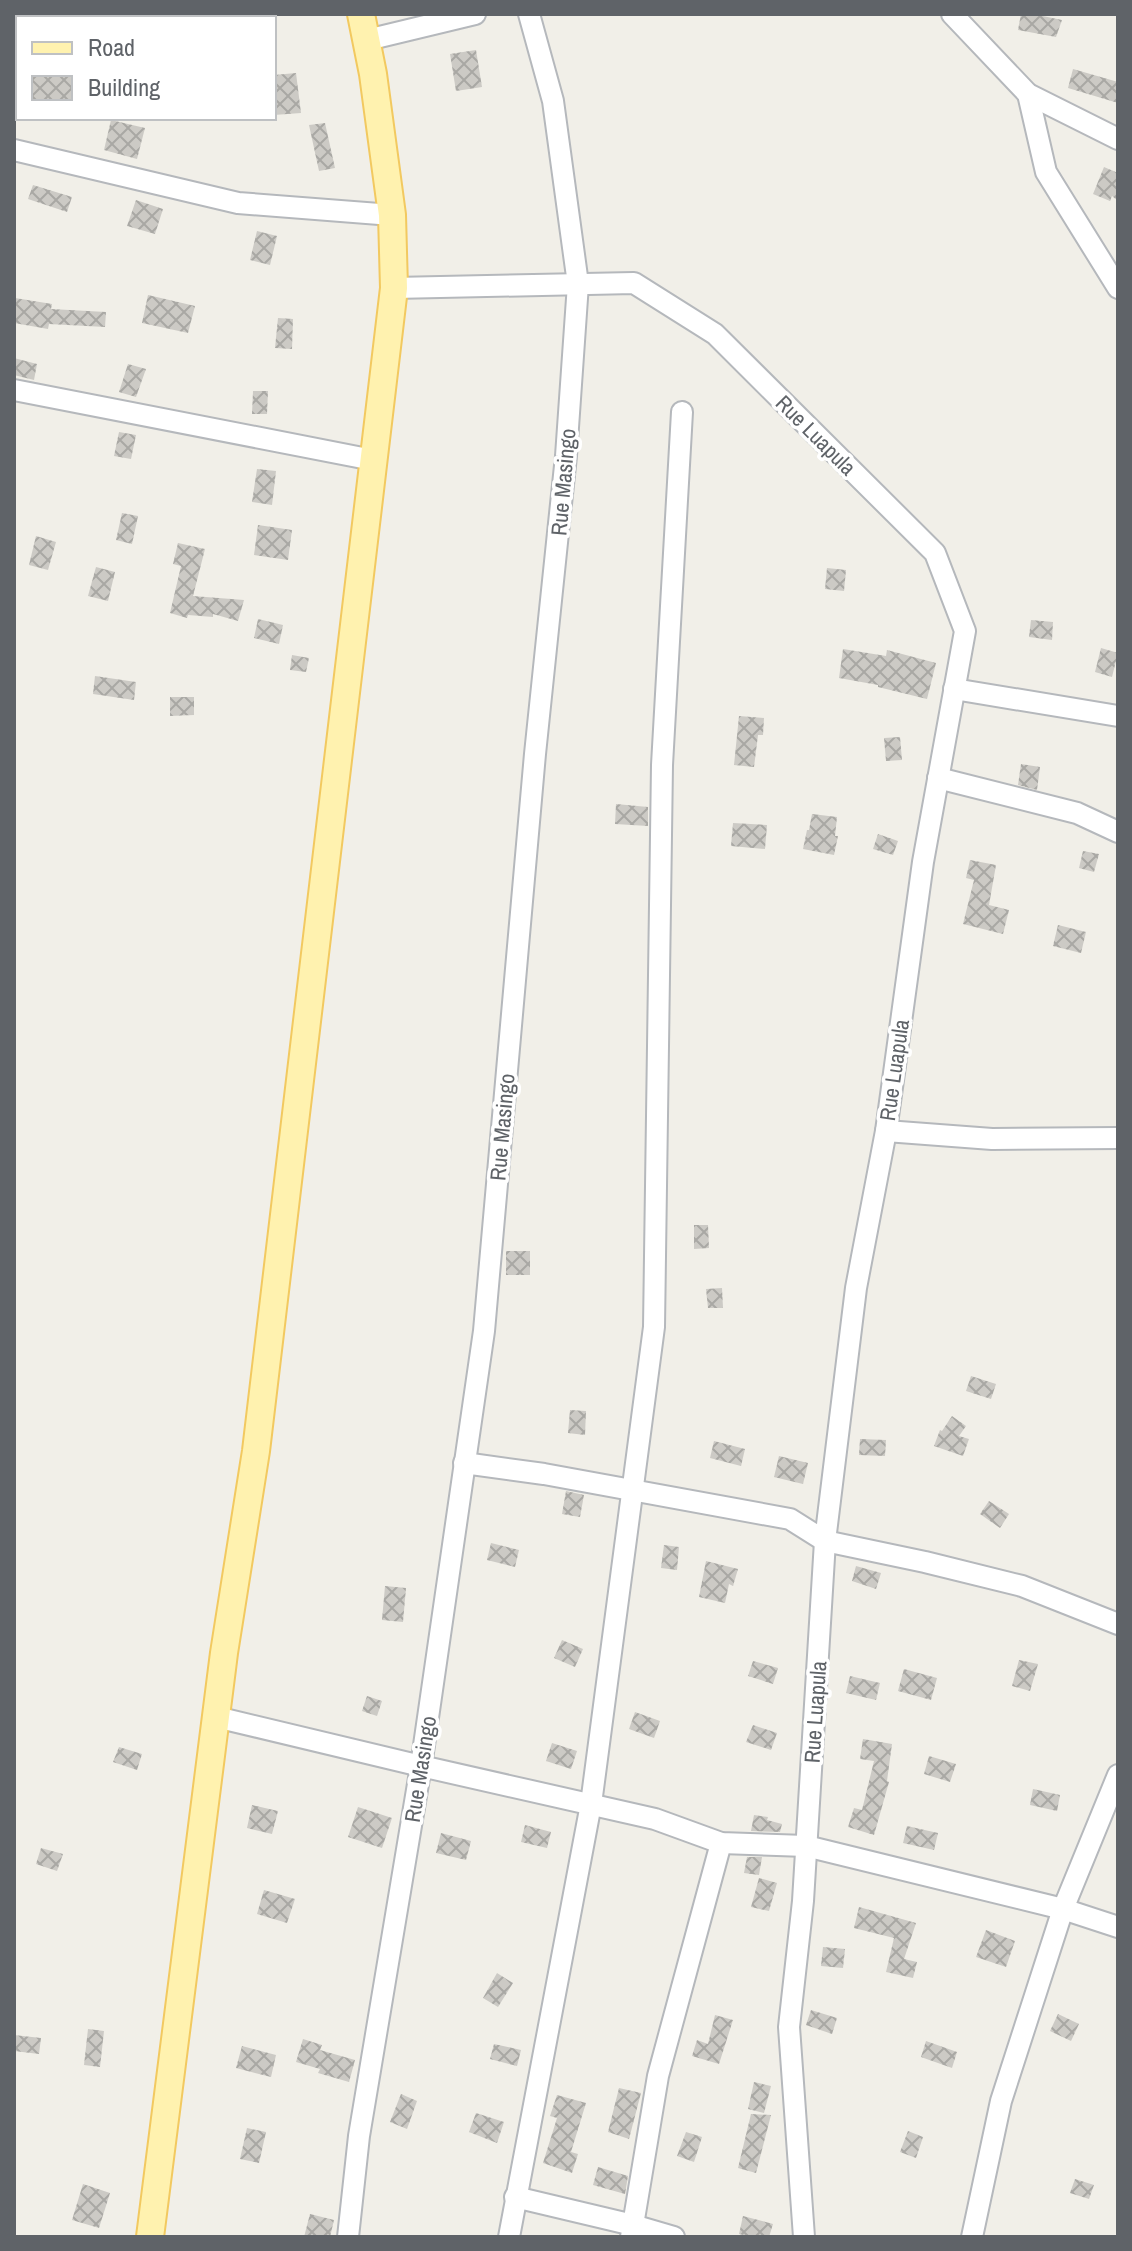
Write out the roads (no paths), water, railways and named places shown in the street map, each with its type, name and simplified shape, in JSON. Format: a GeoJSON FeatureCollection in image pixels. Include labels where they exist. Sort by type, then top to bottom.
{"type":"FeatureCollection","features":[{"type":"Feature","properties":{"kind":"main road"},"geometry":{"type":"LineString","coordinates":[[150,2237],[224,1653],[256,1451],[394,288],[392,215],[361,14]]}},
{"type":"Feature","properties":{"kind":"street"},"geometry":{"type":"LineString","coordinates":[[367,40],[475,14]]}},
{"type":"Feature","properties":{"kind":"street","name":"Rue Masingo"},"geometry":{"type":"LineString","coordinates":[[348,2237],[359,2136],[421,1766],[484,1331],[535,754],[566,456],[578,284],[553,101],[529,14]]}},
{"type":"Feature","properties":{"kind":"street"},"geometry":{"type":"LineString","coordinates":[[952,14],[1028,94],[1118,139]]}},
{"type":"Feature","properties":{"kind":"street"},"geometry":{"type":"LineString","coordinates":[[1028,94],[1046,172],[1118,288]]}},
{"type":"Feature","properties":{"kind":"street"},"geometry":{"type":"LineString","coordinates":[[14,150],[238,203],[392,215]]}},
{"type":"Feature","properties":{"kind":"street","name":"Rue Luapula"},"geometry":{"type":"LineString","coordinates":[[394,288],[634,283],[715,334],[935,553],[965,631],[923,862],[886,1131],[856,1288],[825,1541],[803,1901],[789,2027],[804,2237]]}},
{"type":"Feature","properties":{"kind":"street"},"geometry":{"type":"LineString","coordinates":[[14,390],[373,460]]}},
{"type":"Feature","properties":{"kind":"street"},"geometry":{"type":"LineString","coordinates":[[509,2237],[591,1804],[654,1327],[662,765],[682,412]]}},
{"type":"Feature","properties":{"kind":"street"},"geometry":{"type":"LineString","coordinates":[[954,689],[1118,716]]}},
{"type":"Feature","properties":{"kind":"street"},"geometry":{"type":"LineString","coordinates":[[938,778],[1077,813],[1118,832]]}},
{"type":"Feature","properties":{"kind":"street"},"geometry":{"type":"LineString","coordinates":[[886,1131],[992,1139],[1118,1138]]}},
{"type":"Feature","properties":{"kind":"street"},"geometry":{"type":"LineString","coordinates":[[464,1463],[544,1474],[790,1519],[825,1541],[1022,1586],[1118,1624]]}},
{"type":"Feature","properties":{"kind":"street"},"geometry":{"type":"LineString","coordinates":[[216,1717],[655,1819],[721,1843],[806,1846],[1063,1909],[1118,1927]]}},
{"type":"Feature","properties":{"kind":"street"},"geometry":{"type":"LineString","coordinates":[[972,2237],[1001,2101],[1063,1909],[1118,1775]]}},
{"type":"Feature","properties":{"kind":"street"},"geometry":{"type":"LineString","coordinates":[[632,2231],[658,2076],[721,1843]]}},
{"type":"Feature","properties":{"kind":"street"},"geometry":{"type":"LineString","coordinates":[[515,2197],[632,2231],[674,2237]]}}]}
